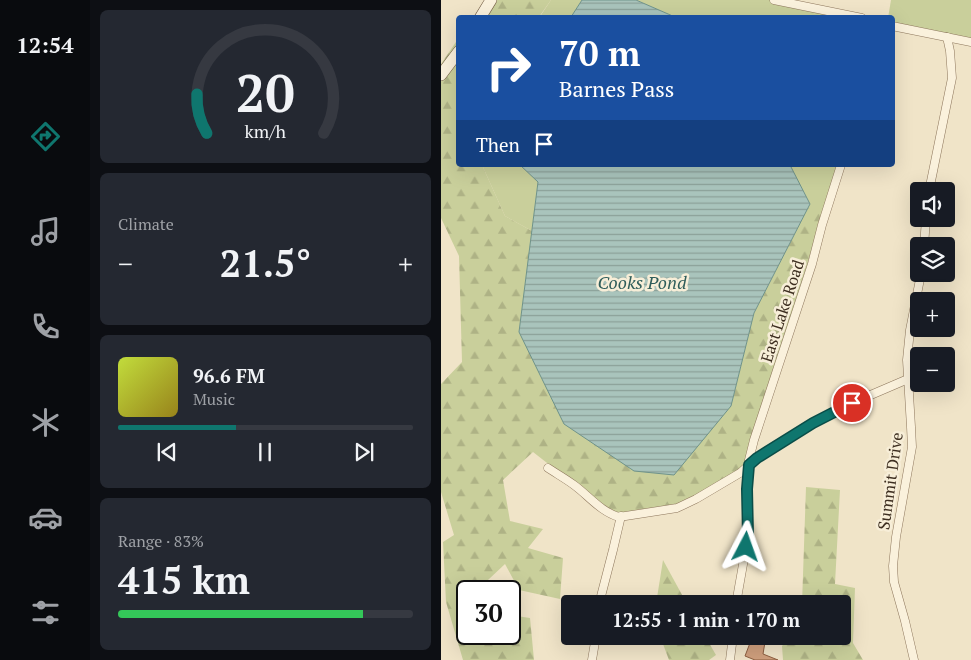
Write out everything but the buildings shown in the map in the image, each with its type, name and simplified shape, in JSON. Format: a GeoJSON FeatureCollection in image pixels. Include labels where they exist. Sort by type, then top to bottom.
{"type":"FeatureCollection","features":[{"type":"Feature","properties":{"kind":"street"},"geometry":{"type":"LineString","coordinates":[[482,15],[491,0]]}},
{"type":"Feature","properties":{"kind":"street"},"geometry":{"type":"LineString","coordinates":[[774,0],[807,3],[851,15]]}},
{"type":"Feature","properties":{"kind":"street"},"geometry":{"type":"LineString","coordinates":[[895,27],[971,42]]}},
{"type":"Feature","properties":{"kind":"street"},"geometry":{"type":"LineString","coordinates":[[931,182],[952,78],[947,37]]}},
{"type":"Feature","properties":{"kind":"street"},"geometry":{"type":"LineString","coordinates":[[441,75],[456,55]]}},
{"type":"Feature","properties":{"kind":"street","name":"East Lake Road"},"geometry":{"type":"LineString","coordinates":[[738,595],[748,536],[747,489],[754,440],[812,264],[840,167]]}},
{"type":"Feature","properties":{"kind":"street","name":"Summit Drive"},"geometry":{"type":"LineString","coordinates":[[914,660],[894,582],[893,566],[911,447],[907,360],[910,330],[919,282]]}},
{"type":"Feature","properties":{"kind":"street"},"geometry":{"type":"LineString","coordinates":[[548,468],[575,486],[611,515],[621,516],[677,508],[740,473],[757,458],[813,423],[852,403],[907,379]]}},
{"type":"Feature","properties":{"kind":"street"},"geometry":{"type":"LineString","coordinates":[[601,595],[621,516]]}},
{"type":"Feature","properties":{"kind":"street"},"geometry":{"type":"LineString","coordinates":[[592,660],[594,645]]}},
{"type":"Feature","properties":{"kind":"street"},"geometry":{"type":"LineString","coordinates":[[730,660],[732,645]]}},
{"type":"Feature","properties":{"kind":"green space"},"geometry":{"type":"Polygon","coordinates":[[[486,0],[551,0],[540,15],[475,15],[486,0]]]}},
{"type":"Feature","properties":{"kind":"green space"},"geometry":{"type":"Polygon","coordinates":[[[551,0],[582,0],[572,15],[541,15],[551,0]]]}},
{"type":"Feature","properties":{"kind":"green space"},"geometry":{"type":"Polygon","coordinates":[[[636,0],[791,0],[865,15],[670,15],[636,0]]]}},
{"type":"Feature","properties":{"kind":"green space"},"geometry":{"type":"Polygon","coordinates":[[[891,0],[971,0],[971,39],[895,23],[895,15],[888,15],[891,0]]]}},
{"type":"Feature","properties":{"kind":"green space"},"geometry":{"type":"Polygon","coordinates":[[[456,42],[456,167],[483,167],[505,216],[532,231],[519,332],[731,406],[754,313],[810,204],[826,204],[744,468],[682,508],[615,516],[533,452],[503,480],[510,521],[543,529],[528,548],[563,558],[560,599],[521,590],[521,580],[514,580],[505,564],[488,580],[456,580],[456,636],[446,602],[443,542],[454,535],[441,492],[441,384],[462,362],[459,256],[441,218],[441,64],[456,42]]]}},
{"type":"Feature","properties":{"kind":"green space"},"geometry":{"type":"Polygon","coordinates":[[[483,167],[522,167],[538,182],[532,231],[505,216],[483,167]]]}},
{"type":"Feature","properties":{"kind":"green space"},"geometry":{"type":"Polygon","coordinates":[[[791,167],[838,167],[826,204],[810,204],[791,167]]]}},
{"type":"Feature","properties":{"kind":"green space"},"geometry":{"type":"Polygon","coordinates":[[[806,487],[840,490],[835,584],[855,588],[853,643],[863,660],[783,660],[783,645],[851,645],[851,595],[802,595],[806,487]]]}},
{"type":"Feature","properties":{"kind":"green space"},"geometry":{"type":"Polygon","coordinates":[[[663,560],[682,595],[657,595],[663,560]]]}},
{"type":"Feature","properties":{"kind":"green space"},"geometry":{"type":"Polygon","coordinates":[[[521,617],[530,618],[534,660],[463,660],[459,645],[521,645],[521,617]]]}},
{"type":"Feature","properties":{"kind":"green space"},"geometry":{"type":"Polygon","coordinates":[[[663,645],[710,645],[716,655],[709,660],[669,660],[663,645]]]}},
{"type":"Feature","properties":{"kind":"water"},"geometry":{"type":"Polygon","coordinates":[[[582,0],[636,0],[670,15],[572,15],[582,0]]]}},
{"type":"Feature","properties":{"kind":"water","name":"Cooks Pond"},"geometry":{"type":"Polygon","coordinates":[[[522,167],[791,167],[810,204],[754,313],[731,406],[674,475],[634,471],[564,424],[519,332],[538,182],[522,167]]]}},
{"type":"Feature","properties":{"kind":"route"},"geometry":{"type":"LineString","coordinates":[[746,547],[748,536],[747,489],[749,465],[813,423],[852,403]]}}]}
